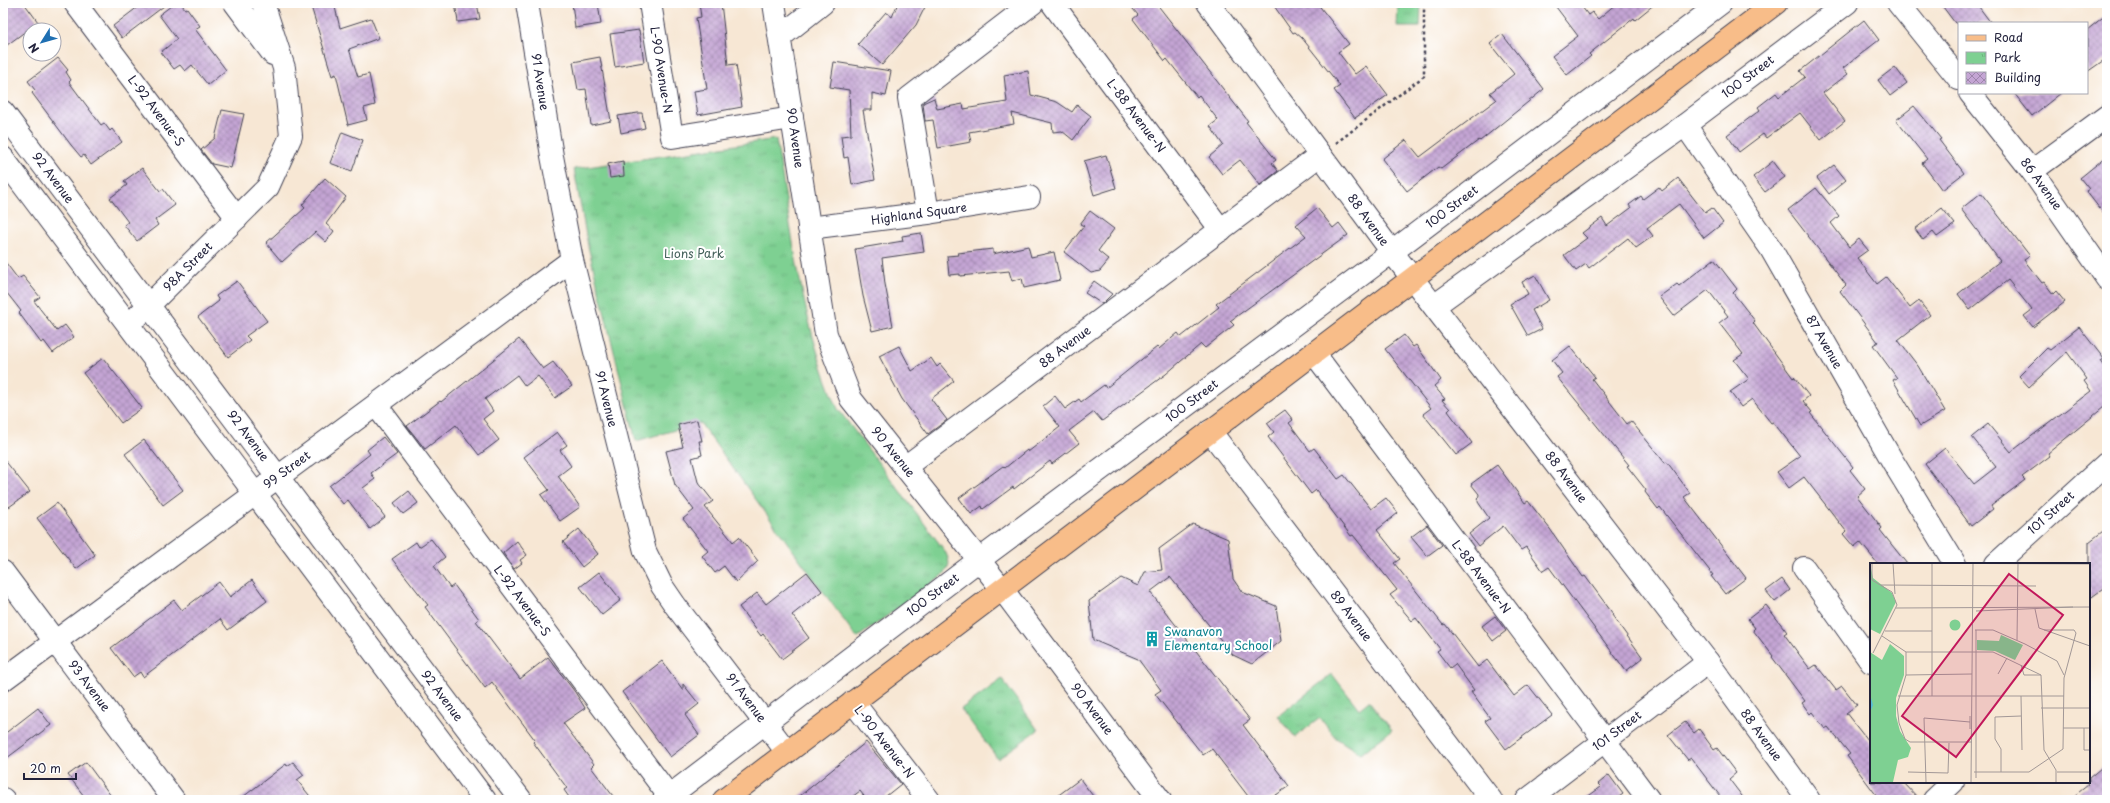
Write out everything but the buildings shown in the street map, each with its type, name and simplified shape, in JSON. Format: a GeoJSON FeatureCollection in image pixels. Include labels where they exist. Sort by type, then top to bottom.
{"type":"FeatureCollection","features":[{"type":"Feature","properties":{"kind":"main road"},"geometry":{"type":"LineString","coordinates":[[724,800],[1776,3]]}},
{"type":"Feature","properties":{"kind":"street","name":"L-92 Avenue-S"},"geometry":{"type":"LineString","coordinates":[[75,3],[242,214]]}},
{"type":"Feature","properties":{"kind":"street"},"geometry":{"type":"LineString","coordinates":[[235,3],[284,68]]}},
{"type":"Feature","properties":{"kind":"street","name":"98A Street"},"geometry":{"type":"LineString","coordinates":[[129,325],[268,187],[291,136],[284,68],[263,3]]}},
{"type":"Feature","properties":{"kind":"street","name":"91 Avenue"},"geometry":{"type":"LineString","coordinates":[[527,3],[552,156],[572,260],[645,551],[662,586],[675,606],[787,752]]}},
{"type":"Feature","properties":{"kind":"street","name":"L-90 Avenue-N"},"geometry":{"type":"LineString","coordinates":[[650,3],[672,137],[792,118]]}},
{"type":"Feature","properties":{"kind":"street","name":"90 Avenue"},"geometry":{"type":"LineString","coordinates":[[774,3],[826,334],[851,399],[1002,589],[1160,800]]}},
{"type":"Feature","properties":{"kind":"street"},"geometry":{"type":"LineString","coordinates":[[780,37],[824,3]]}},
{"type":"Feature","properties":{"kind":"street"},"geometry":{"type":"LineString","coordinates":[[928,213],[909,98],[1033,3]]}},
{"type":"Feature","properties":{"kind":"street","name":"L-88 Avenue-N"},"geometry":{"type":"LineString","coordinates":[[1052,3],[1221,230]]}},
{"type":"Feature","properties":{"kind":"street","name":"88 Avenue"},"geometry":{"type":"LineString","coordinates":[[1208,3],[1392,252],[1708,662],[1809,800]]}},
{"type":"Feature","properties":{"kind":"street","name":"100 Street"},"geometry":{"type":"LineString","coordinates":[[667,798],[979,560],[1392,252],[1721,3]]}},
{"type":"Feature","properties":{"kind":"street","name":"100 Street"},"geometry":{"type":"LineString","coordinates":[[1434,306],[1685,125],[1847,3]]}},
{"type":"Feature","properties":{"kind":"street"},"geometry":{"type":"LineString","coordinates":[[1898,3],[1958,78]]}},
{"type":"Feature","properties":{"kind":"street","name":"86 Avenue"},"geometry":{"type":"LineString","coordinates":[[1971,94],[2032,171],[2107,279]]}},
{"type":"Feature","properties":{"kind":"street","name":"92 Avenue"},"geometry":{"type":"LineString","coordinates":[[3,112],[521,800]]}},
{"type":"Feature","properties":{"kind":"street"},"geometry":{"type":"LineString","coordinates":[[2032,171],[2107,116]]}},
{"type":"Feature","properties":{"kind":"street","name":"87 Avenue"},"geometry":{"type":"LineString","coordinates":[[1685,125],[1771,249],[1893,462],[1954,563]]}},
{"type":"Feature","properties":{"kind":"street","name":"88 Avenue"},"geometry":{"type":"LineString","coordinates":[[905,467],[1320,155]]}},
{"type":"Feature","properties":{"kind":"street"},"geometry":{"type":"LineString","coordinates":[[3,158],[483,797],[504,778]]}},
{"type":"Feature","properties":{"kind":"street","name":"Highland Square"},"geometry":{"type":"LineString","coordinates":[[809,228],[928,213],[1029,197]]}},
{"type":"Feature","properties":{"kind":"street","name":"99 Street"},"geometry":{"type":"LineString","coordinates":[[3,680],[572,260]]}},
{"type":"Feature","properties":{"kind":"street","name":"L-88 Avenue-N"},"geometry":{"type":"LineString","coordinates":[[1314,353],[1649,800]]}},
{"type":"Feature","properties":{"kind":"street","name":"L-92 Avenue-S"},"geometry":{"type":"LineString","coordinates":[[376,405],[667,798]]}},
{"type":"Feature","properties":{"kind":"street","name":"89 Avenue"},"geometry":{"type":"LineString","coordinates":[[1210,431],[1491,800]]}},
{"type":"Feature","properties":{"kind":"street","name":"101 Street"},"geometry":{"type":"LineString","coordinates":[[1997,563],[2107,463]]}},
{"type":"Feature","properties":{"kind":"street"},"geometry":{"type":"LineString","coordinates":[[1804,568],[1870,661]]}},
{"type":"Feature","properties":{"kind":"street","name":"93 Avenue"},"geometry":{"type":"LineString","coordinates":[[3,572],[174,800]]}},
{"type":"Feature","properties":{"kind":"street","name":"101 Street"},"geometry":{"type":"LineString","coordinates":[[1527,800],[1708,662]]}},
{"type":"Feature","properties":{"kind":"street","name":"L-90 Avenue-N"},"geometry":{"type":"LineString","coordinates":[[853,702],[929,800]]}},
{"type":"Feature","properties":{"kind":"street"},"geometry":{"type":"LineString","coordinates":[[1934,800],[1952,783]]}},
{"type":"Feature","properties":{"kind":"path"},"geometry":{"type":"LineString","coordinates":[[1320,155],[1424,76],[1424,3]]}},
{"type":"Feature","properties":{"kind":"green space"},"geometry":{"type":"Polygon","coordinates":[[[1398,3],[1421,3],[1420,27],[1397,27],[1398,3]]]}},
{"type":"Feature","properties":{"kind":"green space","name":"Lions Park"},"geometry":{"type":"Polygon","coordinates":[[[776,139],[806,310],[825,377],[838,409],[945,551],[949,565],[945,573],[857,638],[700,423],[636,441],[588,246],[574,169],[776,139]]]}},
{"type":"Feature","properties":{"kind":"green space"},"geometry":{"type":"Polygon","coordinates":[[[1332,674],[1359,709],[1369,701],[1392,730],[1361,754],[1336,738],[1320,718],[1295,737],[1278,716],[1332,674]]]}},
{"type":"Feature","properties":{"kind":"green space"},"geometry":{"type":"Polygon","coordinates":[[[1002,679],[1038,730],[998,759],[961,709],[1002,679]]]}},
{"type":"Feature","properties":{"kind":"place","name":"Swanavon Elementary School"},"geometry":{"type":"Point","coordinates":[1152,639]}}]}
